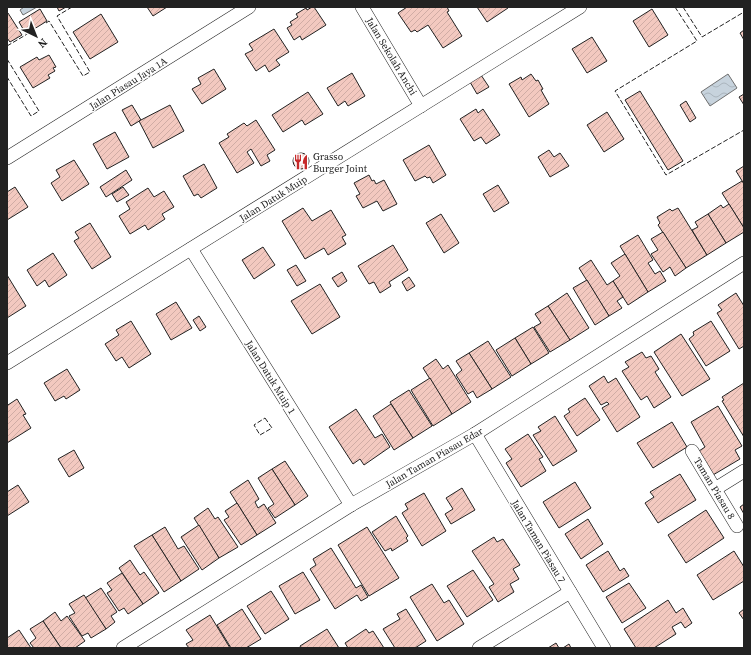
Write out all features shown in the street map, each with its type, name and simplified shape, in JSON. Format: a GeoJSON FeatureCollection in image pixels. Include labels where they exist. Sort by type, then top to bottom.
{"type":"FeatureCollection","features":[{"type":"Feature","properties":{"kind":"street","name":"Jalan Piasau Jaya 1A"},"geometry":{"type":"LineString","coordinates":[[7,158],[249,7]]}},
{"type":"Feature","properties":{"kind":"street","name":"Jalan Sekolah Anchi"},"geometry":{"type":"LineString","coordinates":[[362,7],[421,106]]}},
{"type":"Feature","properties":{"kind":"street","name":"Jalan Datuk Muip"},"geometry":{"type":"LineString","coordinates":[[7,363],[580,7]]}},
{"type":"Feature","properties":{"kind":"street","name":"Jalan Datuk Muip 1"},"geometry":{"type":"LineString","coordinates":[[191,249],[351,505]]}},
{"type":"Feature","properties":{"kind":"street","name":"Jalan Taman Piasau Edar"},"geometry":{"type":"LineString","coordinates":[[123,648],[351,505],[475,434],[744,263]]}},
{"type":"Feature","properties":{"kind":"street","name":"Jalan Taman Piasau 7"},"geometry":{"type":"LineString","coordinates":[[475,434],[604,648]]}},
{"type":"Feature","properties":{"kind":"street","name":"Taman Piasau 8"},"geometry":{"type":"LineString","coordinates":[[692,451],[737,526]]}},
{"type":"Feature","properties":{"kind":"street"},"geometry":{"type":"LineString","coordinates":[[715,489],[744,471]]}},
{"type":"Feature","properties":{"kind":"street"},"geometry":{"type":"LineString","coordinates":[[479,648],[570,592]]}},
{"type":"Feature","properties":{"kind":"water"},"geometry":{"type":"Polygon","coordinates":[[[24,7],[37,7],[23,15],[20,10],[24,7]]]}},
{"type":"Feature","properties":{"kind":"water"},"geometry":{"type":"Polygon","coordinates":[[[728,74],[737,88],[710,106],[701,92],[728,74]]]}},
{"type":"Feature","properties":{"kind":"building"},"geometry":{"type":"Polygon","coordinates":[[[57,7],[66,7],[59,11],[57,7]]]}},
{"type":"Feature","properties":{"kind":"building"},"geometry":{"type":"Polygon","coordinates":[[[147,7],[167,7],[153,16],[147,7]]]}},
{"type":"Feature","properties":{"kind":"building"},"geometry":{"type":"Polygon","coordinates":[[[314,7],[326,25],[302,40],[300,36],[294,40],[287,28],[292,25],[290,22],[298,17],[296,14],[306,8],[307,10],[314,7]]]}},
{"type":"Feature","properties":{"kind":"building"},"geometry":{"type":"Polygon","coordinates":[[[407,7],[447,7],[449,11],[447,12],[462,36],[443,48],[428,25],[417,32],[415,30],[411,32],[398,13],[407,7]]]}},
{"type":"Feature","properties":{"kind":"building"},"geometry":{"type":"Polygon","coordinates":[[[477,7],[507,7],[508,8],[487,22],[477,7]]]}},
{"type":"Feature","properties":{"kind":"building"},"geometry":{"type":"Polygon","coordinates":[[[40,9],[47,21],[26,34],[19,22],[40,9]]]}},
{"type":"Feature","properties":{"kind":"building"},"geometry":{"type":"Polygon","coordinates":[[[652,9],[668,35],[649,47],[633,21],[652,9]]]}},
{"type":"Feature","properties":{"kind":"building"},"geometry":{"type":"Polygon","coordinates":[[[8,13],[22,35],[10,42],[7,38],[8,13]]]}},
{"type":"Feature","properties":{"kind":"building"},"geometry":{"type":"Polygon","coordinates":[[[101,14],[118,42],[90,59],[73,32],[101,14]]]}},
{"type":"Feature","properties":{"kind":"building"},"geometry":{"type":"Polygon","coordinates":[[[274,29],[289,52],[276,60],[280,65],[269,72],[265,65],[256,71],[245,54],[253,50],[249,44],[274,29]]]}},
{"type":"Feature","properties":{"kind":"building"},"geometry":{"type":"Polygon","coordinates":[[[744,30],[744,40],[740,33],[744,30]]]}},
{"type":"Feature","properties":{"kind":"building"},"geometry":{"type":"Polygon","coordinates":[[[592,37],[607,61],[587,73],[572,49],[592,37]]]}},
{"type":"Feature","properties":{"kind":"building"},"geometry":{"type":"Polygon","coordinates":[[[49,55],[56,67],[53,68],[55,71],[48,75],[50,78],[33,88],[20,67],[37,57],[39,60],[49,55]]]}},
{"type":"Feature","properties":{"kind":"building"},"geometry":{"type":"Polygon","coordinates":[[[214,69],[226,89],[202,104],[192,89],[201,84],[198,78],[214,69]]]}},
{"type":"Feature","properties":{"kind":"building"},"geometry":{"type":"Polygon","coordinates":[[[352,73],[365,96],[348,106],[345,101],[338,106],[327,88],[352,73]]]}},
{"type":"Feature","properties":{"kind":"building"},"geometry":{"type":"Polygon","coordinates":[[[531,74],[536,81],[538,80],[543,89],[541,90],[549,104],[529,117],[509,84],[521,77],[522,80],[531,74]]]}},
{"type":"Feature","properties":{"kind":"building"},"geometry":{"type":"Polygon","coordinates":[[[481,75],[489,87],[477,94],[470,82],[481,75]]]}},
{"type":"Feature","properties":{"kind":"building"},"geometry":{"type":"Polygon","coordinates":[[[640,91],[683,161],[668,170],[625,100],[640,91]]]}},
{"type":"Feature","properties":{"kind":"building"},"geometry":{"type":"Polygon","coordinates":[[[308,92],[323,114],[305,125],[302,120],[283,132],[272,115],[308,92]]]}},
{"type":"Feature","properties":{"kind":"building"},"geometry":{"type":"Polygon","coordinates":[[[744,94],[744,105],[739,97],[744,94]]]}},
{"type":"Feature","properties":{"kind":"building"},"geometry":{"type":"Polygon","coordinates":[[[686,101],[696,118],[690,122],[680,105],[686,101]]]}},
{"type":"Feature","properties":{"kind":"building"},"geometry":{"type":"Polygon","coordinates":[[[132,105],[141,120],[131,126],[122,110],[132,105]]]}},
{"type":"Feature","properties":{"kind":"building"},"geometry":{"type":"Polygon","coordinates":[[[170,105],[184,131],[153,148],[139,121],[170,105]]]}},
{"type":"Feature","properties":{"kind":"building"},"geometry":{"type":"Polygon","coordinates":[[[476,109],[478,113],[483,109],[500,135],[486,144],[481,137],[474,141],[460,119],[476,109]]]}},
{"type":"Feature","properties":{"kind":"building"},"geometry":{"type":"Polygon","coordinates":[[[607,112],[624,139],[604,152],[587,125],[607,112]]]}},
{"type":"Feature","properties":{"kind":"building"},"geometry":{"type":"Polygon","coordinates":[[[256,120],[275,150],[267,155],[270,161],[261,166],[251,149],[247,152],[254,163],[237,173],[219,143],[229,137],[227,134],[244,123],[247,126],[256,120]]]}},
{"type":"Feature","properties":{"kind":"building"},"geometry":{"type":"Polygon","coordinates":[[[115,132],[129,157],[107,169],[93,144],[115,132]]]}},
{"type":"Feature","properties":{"kind":"building"},"geometry":{"type":"Polygon","coordinates":[[[429,145],[446,175],[433,183],[430,177],[427,178],[425,176],[415,181],[403,160],[429,145]]]}},
{"type":"Feature","properties":{"kind":"building"},"geometry":{"type":"Polygon","coordinates":[[[549,150],[554,157],[560,153],[569,166],[550,177],[538,157],[549,150]]]}},
{"type":"Feature","properties":{"kind":"building","name":"Grasso Burger Joint"},"geometry":{"type":"Polygon","coordinates":[[[301,153],[307,155],[309,161],[307,167],[301,169],[295,167],[293,161],[295,155],[301,153]]]}},
{"type":"Feature","properties":{"kind":"building"},"geometry":{"type":"Polygon","coordinates":[[[74,160],[89,184],[62,201],[51,183],[60,177],[56,170],[74,160]]]}},
{"type":"Feature","properties":{"kind":"building"},"geometry":{"type":"Polygon","coordinates":[[[204,164],[217,188],[201,198],[198,194],[194,196],[183,176],[204,164]]]}},
{"type":"Feature","properties":{"kind":"building"},"geometry":{"type":"Polygon","coordinates":[[[744,166],[744,184],[736,171],[744,166]]]}},
{"type":"Feature","properties":{"kind":"building"},"geometry":{"type":"Polygon","coordinates":[[[126,170],[132,180],[106,197],[100,187],[126,170]]]}},
{"type":"Feature","properties":{"kind":"building"},"geometry":{"type":"Polygon","coordinates":[[[369,175],[372,181],[374,180],[376,184],[384,180],[397,204],[383,211],[377,201],[363,208],[356,196],[360,194],[354,183],[369,175]]]}},
{"type":"Feature","properties":{"kind":"building"},"geometry":{"type":"Polygon","coordinates":[[[742,181],[744,184],[744,228],[722,193],[742,181]]]}},
{"type":"Feature","properties":{"kind":"building"},"geometry":{"type":"Polygon","coordinates":[[[498,185],[509,203],[494,212],[483,194],[498,185]]]}},
{"type":"Feature","properties":{"kind":"building"},"geometry":{"type":"Polygon","coordinates":[[[15,187],[28,207],[7,220],[7,192],[15,187]]]}},
{"type":"Feature","properties":{"kind":"building"},"geometry":{"type":"Polygon","coordinates":[[[123,187],[129,195],[117,202],[112,194],[123,187]]]}},
{"type":"Feature","properties":{"kind":"building"},"geometry":{"type":"Polygon","coordinates":[[[148,188],[154,197],[164,191],[174,207],[162,214],[165,219],[148,230],[145,225],[130,234],[119,216],[130,209],[126,202],[148,188]]]}},
{"type":"Feature","properties":{"kind":"building"},"geometry":{"type":"Polygon","coordinates":[[[729,204],[744,228],[744,232],[726,243],[708,214],[721,205],[723,208],[729,204]]]}},
{"type":"Feature","properties":{"kind":"building"},"geometry":{"type":"Polygon","coordinates":[[[303,208],[312,221],[331,210],[346,235],[342,237],[346,244],[328,255],[324,248],[305,259],[282,221],[303,208]]]}},
{"type":"Feature","properties":{"kind":"building"},"geometry":{"type":"Polygon","coordinates":[[[678,208],[707,255],[686,268],[658,225],[660,223],[657,217],[670,209],[672,211],[678,208]]]}},
{"type":"Feature","properties":{"kind":"building"},"geometry":{"type":"Polygon","coordinates":[[[441,214],[459,243],[444,253],[426,223],[441,214]]]}},
{"type":"Feature","properties":{"kind":"building"},"geometry":{"type":"Polygon","coordinates":[[[708,214],[726,243],[707,255],[692,230],[698,227],[695,222],[708,214]]]}},
{"type":"Feature","properties":{"kind":"building"},"geometry":{"type":"Polygon","coordinates":[[[90,223],[111,257],[92,269],[74,241],[79,238],[75,232],[90,223]]]}},
{"type":"Feature","properties":{"kind":"building"},"geometry":{"type":"Polygon","coordinates":[[[663,232],[686,268],[675,276],[670,267],[663,272],[651,254],[658,250],[651,239],[663,232]]]}},
{"type":"Feature","properties":{"kind":"building"},"geometry":{"type":"Polygon","coordinates":[[[638,235],[653,260],[648,263],[655,274],[660,271],[666,281],[648,292],[620,246],[638,235]]]}},
{"type":"Feature","properties":{"kind":"building"},"geometry":{"type":"Polygon","coordinates":[[[393,245],[408,270],[389,282],[391,286],[380,293],[374,282],[369,284],[358,266],[393,245]]]}},
{"type":"Feature","properties":{"kind":"building"},"geometry":{"type":"Polygon","coordinates":[[[263,247],[275,265],[254,279],[242,260],[263,247]]]}},
{"type":"Feature","properties":{"kind":"building"},"geometry":{"type":"Polygon","coordinates":[[[53,253],[67,275],[49,287],[45,280],[37,286],[27,270],[53,253]]]}},
{"type":"Feature","properties":{"kind":"building"},"geometry":{"type":"Polygon","coordinates":[[[625,254],[648,292],[628,305],[613,281],[620,276],[611,263],[625,254]]]}},
{"type":"Feature","properties":{"kind":"building"},"geometry":{"type":"Polygon","coordinates":[[[591,260],[607,285],[613,281],[623,297],[617,301],[622,308],[609,316],[579,268],[591,260]]]}},
{"type":"Feature","properties":{"kind":"building"},"geometry":{"type":"Polygon","coordinates":[[[296,265],[306,281],[297,286],[287,270],[296,265]]]}},
{"type":"Feature","properties":{"kind":"building"},"geometry":{"type":"Polygon","coordinates":[[[342,272],[347,281],[338,287],[332,278],[342,272]]]}},
{"type":"Feature","properties":{"kind":"building"},"geometry":{"type":"Polygon","coordinates":[[[7,275],[26,306],[7,318],[7,275]]]}},
{"type":"Feature","properties":{"kind":"building"},"geometry":{"type":"Polygon","coordinates":[[[409,277],[415,286],[407,291],[402,282],[409,277]]]}},
{"type":"Feature","properties":{"kind":"building"},"geometry":{"type":"Polygon","coordinates":[[[587,280],[609,316],[595,325],[573,288],[587,280]]]}},
{"type":"Feature","properties":{"kind":"building"},"geometry":{"type":"Polygon","coordinates":[[[320,284],[340,317],[312,334],[291,301],[320,284]]]}},
{"type":"Feature","properties":{"kind":"building"},"geometry":{"type":"Polygon","coordinates":[[[567,293],[589,328],[570,340],[548,306],[567,293]]]}},
{"type":"Feature","properties":{"kind":"building"},"geometry":{"type":"Polygon","coordinates":[[[736,293],[744,306],[744,346],[739,349],[717,313],[722,310],[718,305],[736,293]]]}},
{"type":"Feature","properties":{"kind":"building"},"geometry":{"type":"Polygon","coordinates":[[[176,302],[192,328],[171,340],[156,314],[176,302]]]}},
{"type":"Feature","properties":{"kind":"building"},"geometry":{"type":"Polygon","coordinates":[[[548,306],[570,340],[550,352],[534,327],[541,323],[535,314],[548,306]]]}},
{"type":"Feature","properties":{"kind":"building"},"geometry":{"type":"Polygon","coordinates":[[[199,316],[206,327],[200,331],[193,320],[199,316]]]}},
{"type":"Feature","properties":{"kind":"building"},"geometry":{"type":"Polygon","coordinates":[[[131,321],[151,354],[129,368],[122,357],[116,361],[105,344],[119,335],[116,330],[131,321]]]}},
{"type":"Feature","properties":{"kind":"building"},"geometry":{"type":"Polygon","coordinates":[[[711,321],[730,351],[706,366],[689,339],[694,335],[693,332],[711,321]]]}},
{"type":"Feature","properties":{"kind":"building"},"geometry":{"type":"Polygon","coordinates":[[[533,327],[549,353],[531,364],[515,338],[533,327]]]}},
{"type":"Feature","properties":{"kind":"building"},"geometry":{"type":"Polygon","coordinates":[[[681,334],[710,379],[682,396],[654,352],[681,334]]]}},
{"type":"Feature","properties":{"kind":"building"},"geometry":{"type":"Polygon","coordinates":[[[515,338],[531,364],[512,376],[496,350],[515,338]]]}},
{"type":"Feature","properties":{"kind":"building"},"geometry":{"type":"Polygon","coordinates":[[[488,341],[511,377],[492,389],[469,353],[488,341]]]}},
{"type":"Feature","properties":{"kind":"building"},"geometry":{"type":"Polygon","coordinates":[[[642,352],[646,358],[651,356],[659,369],[655,372],[671,397],[654,408],[647,396],[641,400],[622,371],[629,367],[625,362],[642,352]]]}},
{"type":"Feature","properties":{"kind":"building"},"geometry":{"type":"Polygon","coordinates":[[[469,353],[492,389],[477,398],[473,391],[468,394],[456,375],[462,370],[456,361],[469,353]]]}},
{"type":"Feature","properties":{"kind":"building"},"geometry":{"type":"Polygon","coordinates":[[[436,359],[443,369],[448,365],[471,402],[452,414],[423,368],[436,359]]]}},
{"type":"Feature","properties":{"kind":"building"},"geometry":{"type":"Polygon","coordinates":[[[67,369],[80,390],[66,399],[64,396],[55,401],[44,383],[67,369]]]}},
{"type":"Feature","properties":{"kind":"building"},"geometry":{"type":"Polygon","coordinates":[[[604,376],[608,383],[616,378],[640,417],[617,432],[602,408],[609,404],[607,402],[601,405],[589,386],[604,376]]]}},
{"type":"Feature","properties":{"kind":"building"},"geometry":{"type":"Polygon","coordinates":[[[430,378],[452,414],[433,426],[411,390],[430,378]]]}},
{"type":"Feature","properties":{"kind":"building"},"geometry":{"type":"Polygon","coordinates":[[[744,383],[744,437],[722,401],[724,400],[722,397],[744,383]]]}},
{"type":"Feature","properties":{"kind":"building"},"geometry":{"type":"Polygon","coordinates":[[[409,390],[432,426],[413,438],[390,402],[409,390]]]}},
{"type":"Feature","properties":{"kind":"building"},"geometry":{"type":"Polygon","coordinates":[[[585,398],[600,420],[577,436],[564,416],[570,412],[568,409],[585,398]]]}},
{"type":"Feature","properties":{"kind":"building"},"geometry":{"type":"Polygon","coordinates":[[[17,399],[26,414],[23,415],[31,428],[7,443],[7,403],[8,405],[17,399]]]}},
{"type":"Feature","properties":{"kind":"building"},"geometry":{"type":"Polygon","coordinates":[[[391,404],[413,438],[394,450],[373,416],[391,404]]]}},
{"type":"Feature","properties":{"kind":"building"},"geometry":{"type":"Polygon","coordinates":[[[718,406],[742,446],[735,450],[740,459],[713,475],[699,451],[705,447],[691,422],[718,406]]]}},
{"type":"Feature","properties":{"kind":"building"},"geometry":{"type":"Polygon","coordinates":[[[356,409],[375,438],[382,434],[390,447],[364,465],[360,459],[353,464],[329,427],[356,409]]]}},
{"type":"Feature","properties":{"kind":"building"},"geometry":{"type":"Polygon","coordinates":[[[555,416],[577,451],[553,466],[533,435],[541,431],[538,427],[555,416]]]}},
{"type":"Feature","properties":{"kind":"building"},"geometry":{"type":"Polygon","coordinates":[[[672,422],[687,447],[653,468],[637,443],[672,422]]]}},
{"type":"Feature","properties":{"kind":"building"},"geometry":{"type":"Polygon","coordinates":[[[528,434],[543,457],[539,459],[546,471],[521,487],[506,463],[512,459],[505,449],[528,434]]]}},
{"type":"Feature","properties":{"kind":"building"},"geometry":{"type":"Polygon","coordinates":[[[74,450],[84,468],[69,477],[58,459],[74,450]]]}},
{"type":"Feature","properties":{"kind":"building"},"geometry":{"type":"Polygon","coordinates":[[[285,461],[308,496],[295,505],[272,469],[285,461]]]}},
{"type":"Feature","properties":{"kind":"building"},"geometry":{"type":"Polygon","coordinates":[[[272,469],[295,505],[275,518],[268,508],[274,504],[258,478],[272,469]]]}},
{"type":"Feature","properties":{"kind":"building"},"geometry":{"type":"Polygon","coordinates":[[[680,474],[696,500],[658,523],[645,503],[654,497],[650,492],[680,474]]]}},
{"type":"Feature","properties":{"kind":"building"},"geometry":{"type":"Polygon","coordinates":[[[248,480],[259,499],[255,502],[258,508],[264,504],[276,523],[257,535],[230,492],[248,480]]]}},
{"type":"Feature","properties":{"kind":"building"},"geometry":{"type":"Polygon","coordinates":[[[575,482],[591,508],[559,528],[543,502],[575,482]]]}},
{"type":"Feature","properties":{"kind":"building"},"geometry":{"type":"Polygon","coordinates":[[[18,485],[29,502],[7,516],[7,492],[18,485]]]}},
{"type":"Feature","properties":{"kind":"building"},"geometry":{"type":"Polygon","coordinates":[[[462,488],[475,510],[451,524],[445,514],[453,509],[446,498],[462,488]]]}},
{"type":"Feature","properties":{"kind":"building"},"geometry":{"type":"Polygon","coordinates":[[[424,493],[446,531],[422,546],[402,513],[408,509],[405,504],[424,493]]]}},
{"type":"Feature","properties":{"kind":"building"},"geometry":{"type":"Polygon","coordinates":[[[237,503],[257,535],[241,545],[224,520],[229,517],[225,511],[237,503]]]}},
{"type":"Feature","properties":{"kind":"building"},"geometry":{"type":"Polygon","coordinates":[[[744,504],[744,514],[740,507],[744,504]]]}},
{"type":"Feature","properties":{"kind":"building"},"geometry":{"type":"Polygon","coordinates":[[[208,508],[215,519],[218,517],[238,547],[219,558],[194,518],[208,508]]]}},
{"type":"Feature","properties":{"kind":"building"},"geometry":{"type":"Polygon","coordinates":[[[706,510],[724,538],[686,563],[668,535],[706,510]]]}},
{"type":"Feature","properties":{"kind":"building"},"geometry":{"type":"Polygon","coordinates":[[[396,516],[408,536],[406,538],[408,541],[392,551],[391,548],[385,551],[372,532],[396,516]]]}},
{"type":"Feature","properties":{"kind":"building"},"geometry":{"type":"Polygon","coordinates":[[[588,519],[603,544],[581,559],[565,534],[588,519]]]}},
{"type":"Feature","properties":{"kind":"building"},"geometry":{"type":"Polygon","coordinates":[[[199,525],[219,558],[202,570],[181,537],[199,525]]]}},
{"type":"Feature","properties":{"kind":"building"},"geometry":{"type":"Polygon","coordinates":[[[165,527],[178,549],[184,546],[199,569],[181,581],[152,535],[165,527]]]}},
{"type":"Feature","properties":{"kind":"building"},"geometry":{"type":"Polygon","coordinates":[[[367,527],[399,578],[369,596],[338,545],[367,527]]]}},
{"type":"Feature","properties":{"kind":"building"},"geometry":{"type":"Polygon","coordinates":[[[152,535],[181,581],[164,592],[134,546],[152,535]]]}},
{"type":"Feature","properties":{"kind":"building"},"geometry":{"type":"Polygon","coordinates":[[[494,537],[497,542],[503,539],[520,565],[513,569],[519,579],[510,584],[514,592],[498,602],[489,587],[494,584],[472,551],[494,537]]]}},
{"type":"Feature","properties":{"kind":"building"},"geometry":{"type":"Polygon","coordinates":[[[331,548],[356,588],[361,585],[368,597],[361,601],[357,595],[335,609],[310,569],[316,565],[313,559],[331,548]]]}},
{"type":"Feature","properties":{"kind":"building"},"geometry":{"type":"Polygon","coordinates":[[[608,551],[620,571],[624,568],[629,576],[603,592],[586,565],[608,551]]]}},
{"type":"Feature","properties":{"kind":"building"},"geometry":{"type":"Polygon","coordinates":[[[734,551],[744,567],[744,581],[713,600],[697,575],[734,551]]]}},
{"type":"Feature","properties":{"kind":"building"},"geometry":{"type":"Polygon","coordinates":[[[130,560],[140,575],[144,572],[159,593],[143,604],[119,568],[130,560]]]}},
{"type":"Feature","properties":{"kind":"building"},"geometry":{"type":"Polygon","coordinates":[[[473,570],[493,600],[467,617],[447,586],[473,570]]]}},
{"type":"Feature","properties":{"kind":"building"},"geometry":{"type":"Polygon","coordinates":[[[303,572],[320,600],[295,614],[279,586],[303,572]]]}},
{"type":"Feature","properties":{"kind":"building"},"geometry":{"type":"Polygon","coordinates":[[[122,573],[143,604],[128,614],[124,608],[119,611],[107,593],[112,590],[107,583],[122,573]]]}},
{"type":"Feature","properties":{"kind":"building"},"geometry":{"type":"Polygon","coordinates":[[[629,583],[646,608],[622,623],[606,597],[629,583]]]}},
{"type":"Feature","properties":{"kind":"building"},"geometry":{"type":"Polygon","coordinates":[[[432,584],[444,603],[449,600],[464,624],[437,641],[410,597],[432,584]]]}},
{"type":"Feature","properties":{"kind":"building"},"geometry":{"type":"Polygon","coordinates":[[[101,588],[117,612],[111,616],[115,622],[106,629],[85,598],[101,588]]]}},
{"type":"Feature","properties":{"kind":"building"},"geometry":{"type":"Polygon","coordinates":[[[271,591],[289,619],[265,634],[247,606],[271,591]]]}},
{"type":"Feature","properties":{"kind":"building"},"geometry":{"type":"Polygon","coordinates":[[[84,595],[106,629],[91,638],[88,633],[82,636],[69,616],[75,613],[69,604],[84,595]]]}},
{"type":"Feature","properties":{"kind":"building"},"geometry":{"type":"Polygon","coordinates":[[[668,600],[676,613],[683,608],[692,623],[685,628],[681,622],[672,627],[676,634],[654,648],[636,648],[624,629],[668,600]]]}},
{"type":"Feature","properties":{"kind":"building"},"geometry":{"type":"Polygon","coordinates":[[[242,609],[261,639],[246,648],[231,648],[217,625],[242,609]]]}},
{"type":"Feature","properties":{"kind":"building"},"geometry":{"type":"Polygon","coordinates":[[[406,609],[426,641],[415,648],[395,648],[383,629],[400,619],[397,614],[406,609]]]}},
{"type":"Feature","properties":{"kind":"building"},"geometry":{"type":"Polygon","coordinates":[[[744,609],[744,620],[739,613],[744,609]]]}},
{"type":"Feature","properties":{"kind":"building"},"geometry":{"type":"Polygon","coordinates":[[[55,612],[61,621],[67,616],[85,641],[75,648],[61,648],[43,621],[55,612]]]}},
{"type":"Feature","properties":{"kind":"building"},"geometry":{"type":"Polygon","coordinates":[[[210,615],[230,648],[189,648],[186,644],[193,640],[186,630],[210,615]]]}},
{"type":"Feature","properties":{"kind":"building"},"geometry":{"type":"Polygon","coordinates":[[[43,621],[61,648],[34,648],[30,643],[36,638],[30,629],[43,621]]]}},
{"type":"Feature","properties":{"kind":"building"},"geometry":{"type":"Polygon","coordinates":[[[327,629],[339,648],[301,648],[300,646],[327,629]]]}},
{"type":"Feature","properties":{"kind":"building"},"geometry":{"type":"Polygon","coordinates":[[[366,629],[369,633],[373,631],[384,648],[348,648],[345,643],[366,629]]]}},
{"type":"Feature","properties":{"kind":"building"},"geometry":{"type":"Polygon","coordinates":[[[19,630],[31,648],[9,648],[7,646],[7,638],[19,630]]]}},
{"type":"Feature","properties":{"kind":"building"},"geometry":{"type":"Polygon","coordinates":[[[556,643],[559,648],[548,648],[556,643]]]}},
{"type":"Feature","properties":{"kind":"building"},"geometry":{"type":"Polygon","coordinates":[[[569,644],[571,648],[563,648],[569,644]]]}},
{"type":"Feature","properties":{"kind":"fence"},"geometry":{"type":"LineString","coordinates":[[46,23],[49,21],[83,76],[90,72],[57,16],[72,7]]}},
{"type":"Feature","properties":{"kind":"fence"},"geometry":{"type":"LineString","coordinates":[[675,7],[697,41],[615,91],[666,175],[744,130]]}},
{"type":"Feature","properties":{"kind":"fence"},"geometry":{"type":"LineString","coordinates":[[683,7],[702,37],[744,12]]}},
{"type":"Feature","properties":{"kind":"fence"},"geometry":{"type":"LineString","coordinates":[[7,46],[29,33]]}},
{"type":"Feature","properties":{"kind":"fence"},"geometry":{"type":"LineString","coordinates":[[7,59],[39,111],[31,116],[7,77]]}},
{"type":"Feature","properties":{"kind":"fence"},"geometry":{"type":"LineString","coordinates":[[265,418],[272,428],[260,435],[254,425],[265,418]]}},
{"type":"Feature","properties":{"kind":"place","name":"Grasso Burger Joint"},"geometry":{"type":"Point","coordinates":[301,162]}}]}
